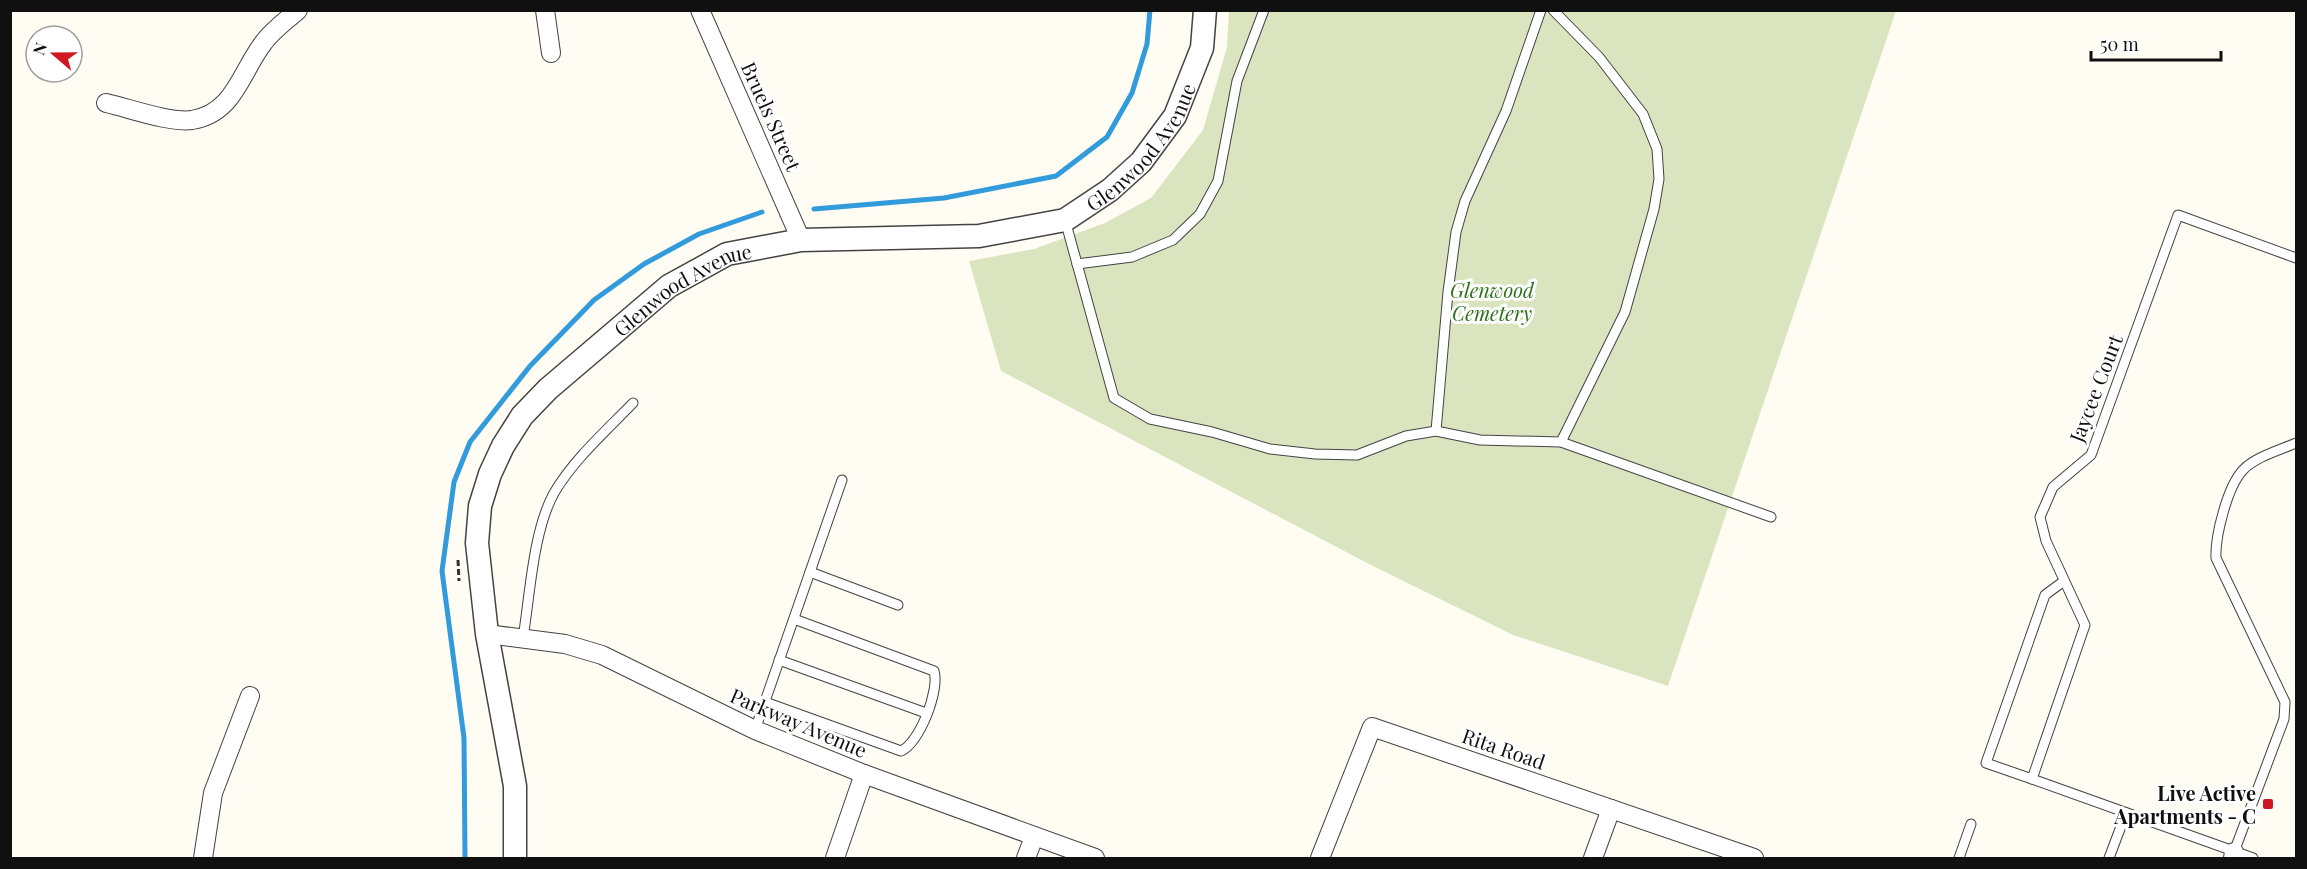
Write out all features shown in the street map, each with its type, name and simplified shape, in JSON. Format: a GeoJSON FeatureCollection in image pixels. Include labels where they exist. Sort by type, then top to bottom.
{"type":"FeatureCollection","features":[{"type":"Feature","properties":{"kind":"street"},"geometry":{"type":"LineString","coordinates":[[106,103],[191,120],[210,114],[225,104],[236,92],[263,42],[298,10]]}},
{"type":"Feature","properties":{"kind":"street"},"geometry":{"type":"LineString","coordinates":[[545,10],[551,53]]}},
{"type":"Feature","properties":{"kind":"street","name":"Bruels Street"},"geometry":{"type":"LineString","coordinates":[[700,10],[801,240]]}},
{"type":"Feature","properties":{"kind":"street","name":"Glenwood Avenue"},"geometry":{"type":"LineString","coordinates":[[515,858],[515,786],[487,634],[479,582],[477,543],[480,506],[503,446],[522,416],[548,388],[669,286],[727,254],[801,240],[979,236],[1065,220],[1110,190],[1141,162],[1175,116],[1202,48],[1205,10]]}},
{"type":"Feature","properties":{"kind":"street","name":"Parkway Avenue"},"geometry":{"type":"LineString","coordinates":[[487,634],[565,644],[602,655],[755,730],[864,774],[1095,858]]}},
{"type":"Feature","properties":{"kind":"street"},"geometry":{"type":"LineString","coordinates":[[203,858],[213,793],[250,696]]}},
{"type":"Feature","properties":{"kind":"street","name":"Rita Road"},"geometry":{"type":"LineString","coordinates":[[1320,858],[1372,727],[1754,858]]}},
{"type":"Feature","properties":{"kind":"street"},"geometry":{"type":"LineString","coordinates":[[835,858],[864,774]]}},
{"type":"Feature","properties":{"kind":"street"},"geometry":{"type":"LineString","coordinates":[[1593,858],[1611,809]]}},
{"type":"Feature","properties":{"kind":"street"},"geometry":{"type":"LineString","coordinates":[[1026,858],[1034,837]]}},
{"type":"Feature","properties":{"kind":"lane"},"geometry":{"type":"LineString","coordinates":[[1077,264],[1132,257],[1173,240],[1200,214],[1218,181],[1237,81],[1264,10]]}},
{"type":"Feature","properties":{"kind":"lane"},"geometry":{"type":"LineString","coordinates":[[1436,431],[1448,292],[1456,232],[1469,192],[1506,111],[1540,10]]}},
{"type":"Feature","properties":{"kind":"lane"},"geometry":{"type":"LineString","coordinates":[[1553,10],[1599,57],[1643,114],[1657,149],[1659,179],[1654,209],[1625,312],[1561,442]]}},
{"type":"Feature","properties":{"kind":"lane","name":"Jaycee Court"},"geometry":{"type":"LineString","coordinates":[[2032,779],[2085,625],[2046,541],[2040,517],[2053,487],[2091,454],[2178,215],[2296,258]]}},
{"type":"Feature","properties":{"kind":"lane"},"geometry":{"type":"LineString","coordinates":[[1065,220],[1108,383],[1114,398],[1131,411],[1150,419],[1212,432],[1270,448],[1315,454],[1357,455],[1406,436],[1436,431],[1480,440],[1561,442],[1771,517]]}},
{"type":"Feature","properties":{"kind":"lane"},"geometry":{"type":"LineString","coordinates":[[523,638],[540,534],[554,495],[577,461],[633,403]]}},
{"type":"Feature","properties":{"kind":"lane"},"geometry":{"type":"LineString","coordinates":[[2234,855],[2284,719],[2285,702],[2216,558],[2215,546],[2235,482],[2243,470],[2296,443]]}},
{"type":"Feature","properties":{"kind":"lane"},"geometry":{"type":"LineString","coordinates":[[755,730],[842,480]]}},
{"type":"Feature","properties":{"kind":"lane"},"geometry":{"type":"LineString","coordinates":[[810,572],[898,605]]}},
{"type":"Feature","properties":{"kind":"lane"},"geometry":{"type":"LineString","coordinates":[[2064,581],[2045,595],[1986,763],[2126,813],[2234,855],[2253,858]]}},
{"type":"Feature","properties":{"kind":"lane"},"geometry":{"type":"LineString","coordinates":[[765,702],[902,751],[916,740],[938,681],[934,671],[794,619]]}},
{"type":"Feature","properties":{"kind":"lane"},"geometry":{"type":"LineString","coordinates":[[779,660],[926,713]]}},
{"type":"Feature","properties":{"kind":"lane"},"geometry":{"type":"LineString","coordinates":[[2109,858],[2126,813]]}},
{"type":"Feature","properties":{"kind":"lane"},"geometry":{"type":"LineString","coordinates":[[1959,858],[1971,824]]}},
{"type":"Feature","properties":{"kind":"path"},"geometry":{"type":"LineString","coordinates":[[458,556],[460,587]]}},
{"type":"Feature","properties":{"kind":"green space","name":"Glenwood Cemetery"},"geometry":{"type":"Polygon","coordinates":[[[1229,11],[1896,11],[1668,686],[1513,635],[1369,564],[1001,371],[969,261],[1034,249],[1105,223],[1151,198],[1203,130],[1227,47],[1229,11]]]}},
{"type":"Feature","properties":{"kind":"waterway"},"geometry":{"type":"LineString","coordinates":[[814,209],[944,198],[1056,176],[1107,137],[1132,93],[1147,44],[1150,10]]}},
{"type":"Feature","properties":{"kind":"waterway"},"geometry":{"type":"LineString","coordinates":[[465,858],[464,738],[442,571],[454,482],[470,442],[530,366],[594,300],[644,264],[699,234],[762,212]]}},
{"type":"Feature","properties":{"kind":"place","name":"Live Active Apartments - C"},"geometry":{"type":"Point","coordinates":[2268,804]}}]}
